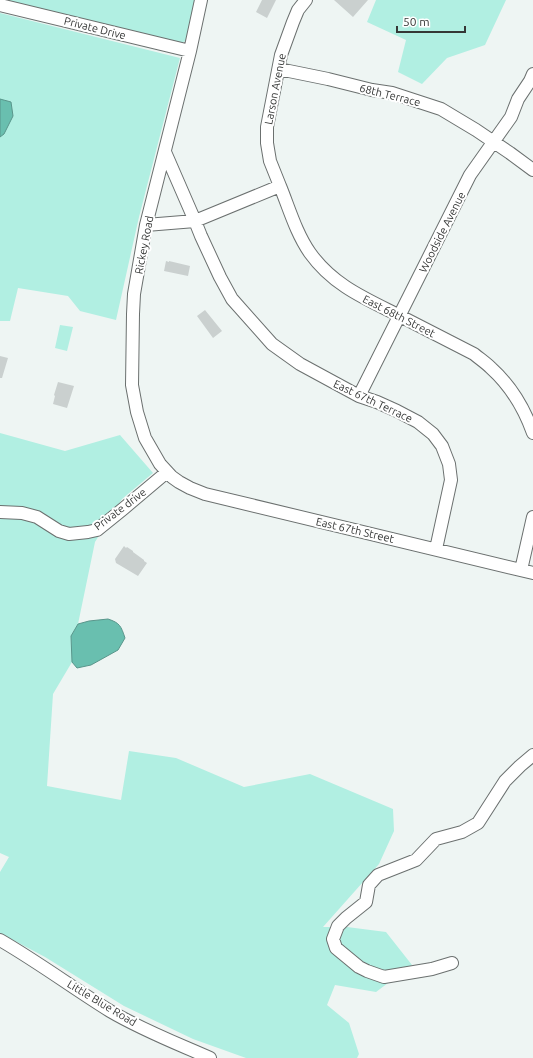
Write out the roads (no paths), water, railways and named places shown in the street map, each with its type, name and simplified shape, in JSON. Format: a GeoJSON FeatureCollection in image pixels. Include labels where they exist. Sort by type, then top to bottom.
{"type":"FeatureCollection","features":[{"type":"Feature","properties":{"kind":"street","name":"Rickey Road"},"geometry":{"type":"LineString","coordinates":[[179,482],[167,472],[155,456],[145,438],[137,412],[132,385],[132,326],[134,294],[146,225],[190,51],[201,0]]}},
{"type":"Feature","properties":{"kind":"street","name":"Larson Avenue"},"geometry":{"type":"LineString","coordinates":[[280,186],[270,162],[267,143],[267,127],[285,40],[298,10],[306,0]]}},
{"type":"Feature","properties":{"kind":"street","name":"Private Drive"},"geometry":{"type":"LineString","coordinates":[[0,5],[190,51]]}},
{"type":"Feature","properties":{"kind":"street","name":"68th Terrace"},"geometry":{"type":"LineString","coordinates":[[279,69],[392,93],[441,109],[494,142],[533,170]]}},
{"type":"Feature","properties":{"kind":"street","name":"Woodside Avenue"},"geometry":{"type":"LineString","coordinates":[[358,396],[400,316],[470,175],[510,117],[518,99],[533,74]]}},
{"type":"Feature","properties":{"kind":"street","name":"East 67th Terrace"},"geometry":{"type":"LineString","coordinates":[[165,152],[201,236],[232,299],[272,344],[300,364],[358,396],[390,408],[418,422],[433,434],[442,446],[449,464],[451,480],[436,549]]}},
{"type":"Feature","properties":{"kind":"street"},"geometry":{"type":"LineString","coordinates":[[146,225],[195,221],[280,186]]}},
{"type":"Feature","properties":{"kind":"street","name":"East 68th Street"},"geometry":{"type":"LineString","coordinates":[[280,186],[297,229],[309,252],[322,268],[349,290],[474,354],[491,367],[507,384],[518,399],[533,433]]}},
{"type":"Feature","properties":{"kind":"street","name":"Private drive"},"geometry":{"type":"LineString","coordinates":[[0,512],[22,513],[32,516],[60,531],[69,534],[88,532],[96,530],[167,472]]}},
{"type":"Feature","properties":{"kind":"street","name":"East 67th Street"},"geometry":{"type":"LineString","coordinates":[[179,482],[205,494],[222,499],[533,573]]}},
{"type":"Feature","properties":{"kind":"street"},"geometry":{"type":"LineString","coordinates":[[521,570],[533,517]]}},
{"type":"Feature","properties":{"kind":"street"},"geometry":{"type":"LineString","coordinates":[[452,964],[384,977],[360,967],[336,948],[333,939],[338,926],[366,902],[369,885],[378,875],[416,860],[436,839],[462,832],[478,823],[505,781],[533,756]]}},
{"type":"Feature","properties":{"kind":"street","name":"Little Blue Road"},"geometry":{"type":"LineString","coordinates":[[0,940],[111,1011],[155,1034],[210,1058]]}}]}
